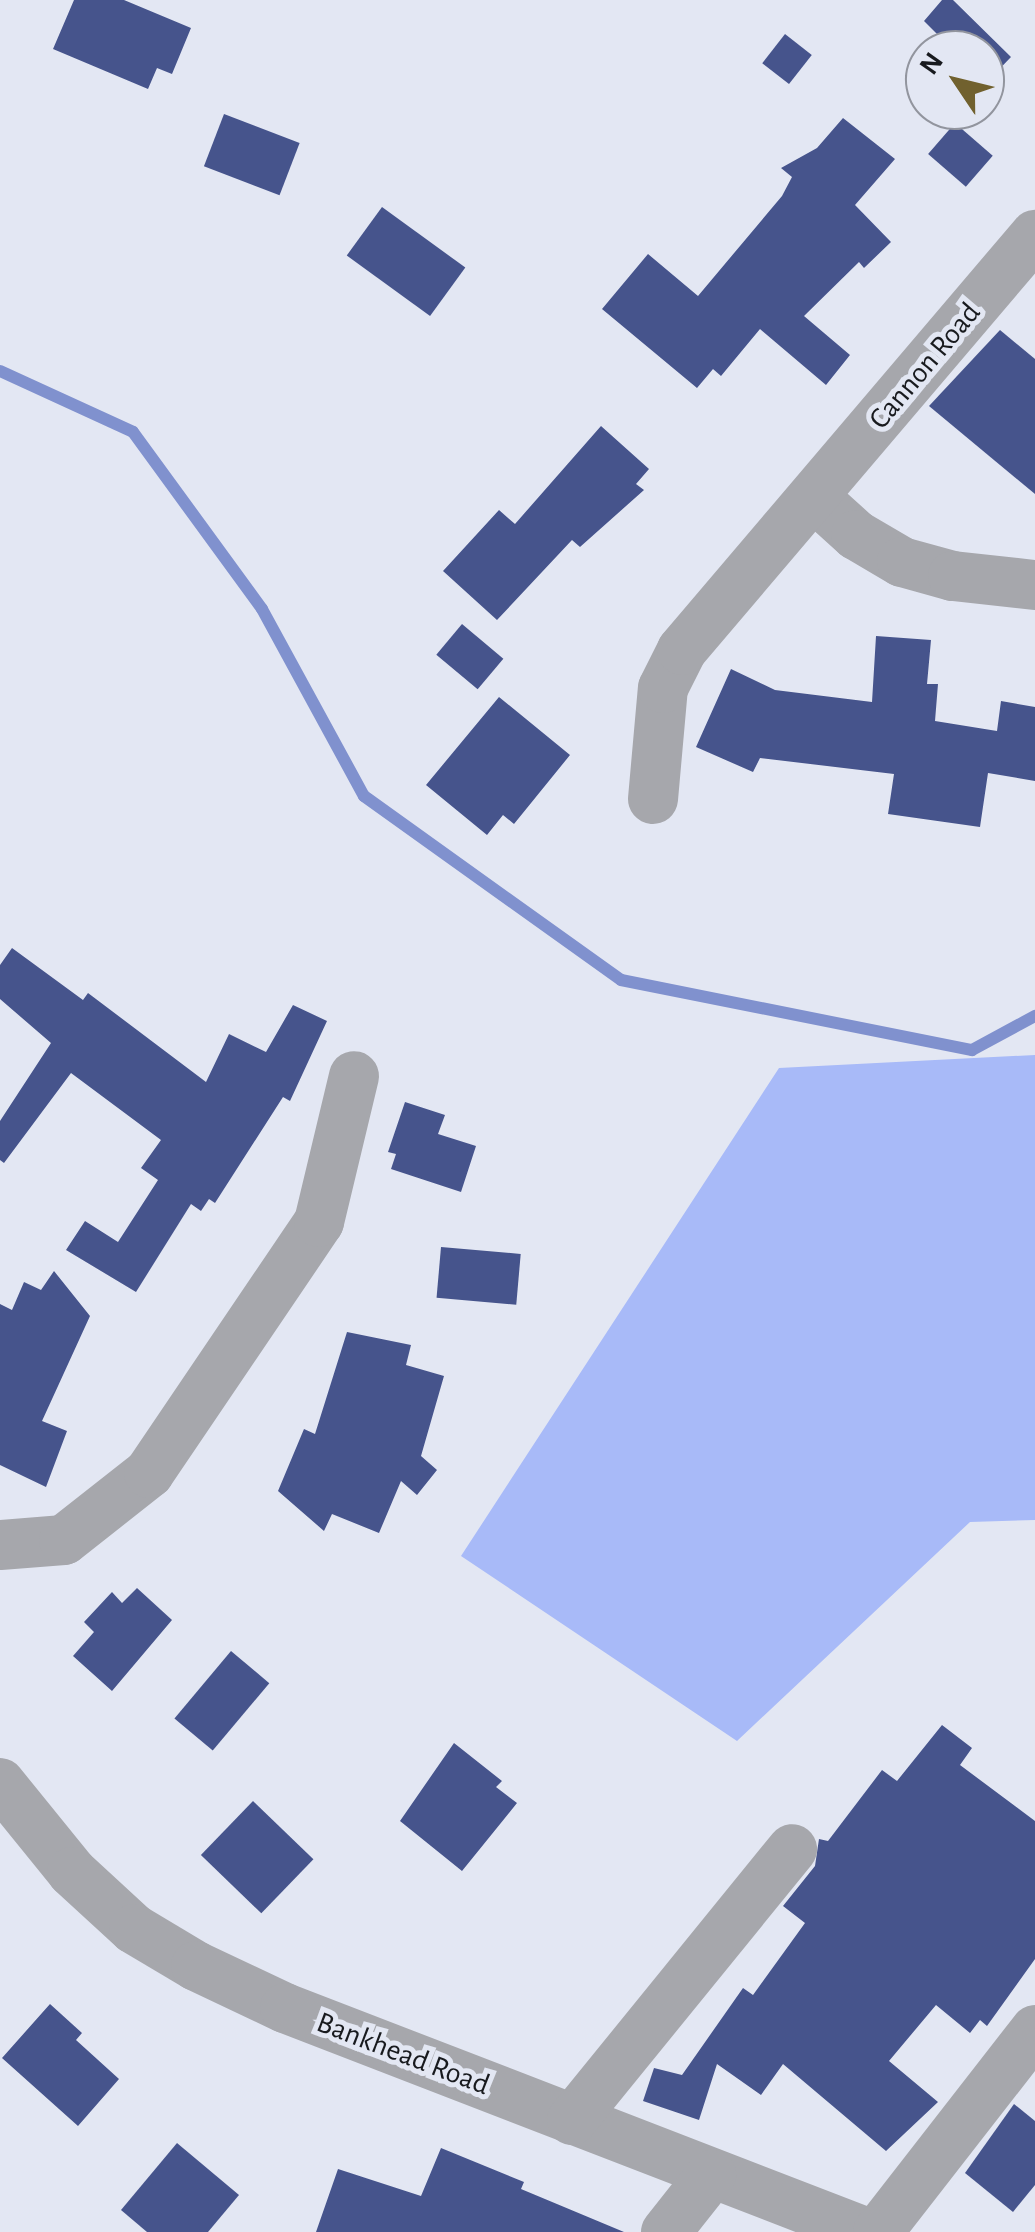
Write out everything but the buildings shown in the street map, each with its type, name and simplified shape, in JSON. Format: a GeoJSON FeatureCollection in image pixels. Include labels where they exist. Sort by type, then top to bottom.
{"type":"FeatureCollection","features":[{"type":"Feature","properties":{"kind":"street","name":"Cannon Road"},"geometry":{"type":"LineString","coordinates":[[653,799],[664,688],[682,650],[1035,236]]}},
{"type":"Feature","properties":{"kind":"street"},"geometry":{"type":"LineString","coordinates":[[814,498],[856,535],[902,562],[953,576],[1035,585]]}},
{"type":"Feature","properties":{"kind":"street"},"geometry":{"type":"LineString","coordinates":[[0,1545],[64,1540],[149,1473],[319,1222],[354,1076]]}},
{"type":"Feature","properties":{"kind":"street","name":"Bankhead Road"},"geometry":{"type":"LineString","coordinates":[[0,1783],[72,1872],[134,1929],[196,1966],[572,2120],[865,2232]]}},
{"type":"Feature","properties":{"kind":"street"},"geometry":{"type":"LineString","coordinates":[[572,2120],[792,1848]]}},
{"type":"Feature","properties":{"kind":"street"},"geometry":{"type":"LineString","coordinates":[[878,2232],[1035,2030]]}},
{"type":"Feature","properties":{"kind":"street"},"geometry":{"type":"LineString","coordinates":[[666,2232],[711,2175]]}},
{"type":"Feature","properties":{"kind":"shaded area"},"geometry":{"type":"Polygon","coordinates":[[[1035,1055],[1035,1520],[970,1522],[737,1741],[461,1556],[779,1068],[1035,1055]]]}},
{"type":"Feature","properties":{"kind":"waterway"},"geometry":{"type":"LineString","coordinates":[[0,371],[133,432],[262,609],[364,796],[621,980],[972,1050],[1035,1016]]}}]}
